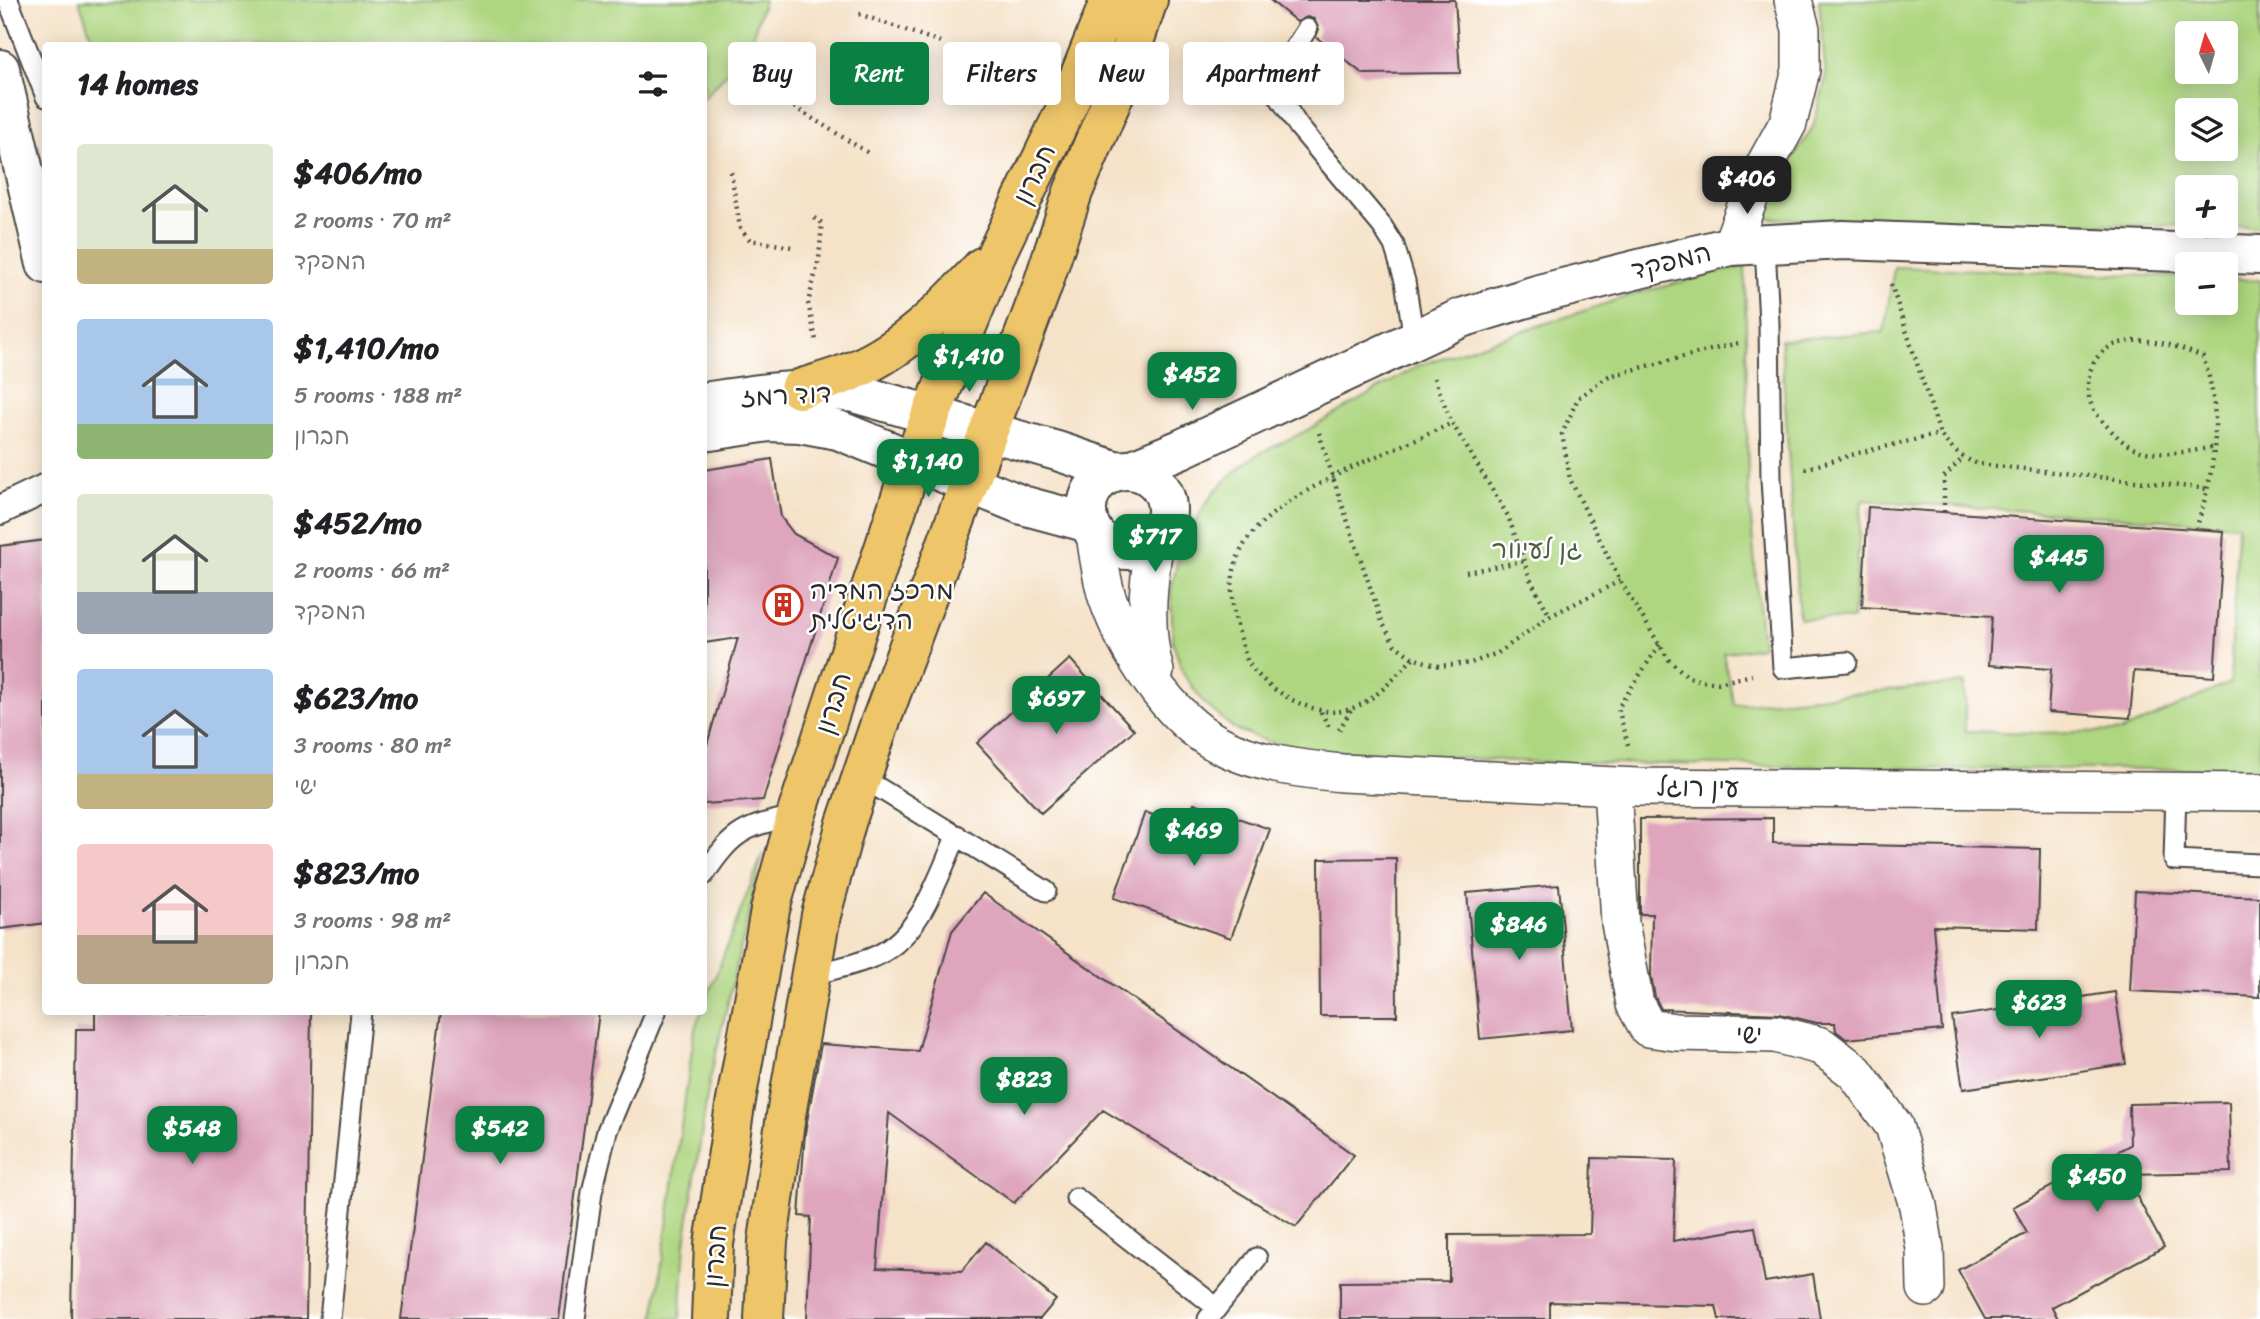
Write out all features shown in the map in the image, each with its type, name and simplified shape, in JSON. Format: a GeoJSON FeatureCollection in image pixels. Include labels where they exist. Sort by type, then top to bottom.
{"type":"FeatureCollection","features":[{"type":"Feature","properties":{"kind":"highway","name":"חברון"},"geometry":{"type":"LineString","coordinates":[[711,1319],[714,1244],[734,1112],[770,910],[796,816],[913,460],[998,250],[1069,102],[1110,0]]}},
{"type":"Feature","properties":{"kind":"highway","name":"חברון"},"geometry":{"type":"LineString","coordinates":[[764,1319],[768,1241],[810,976],[821,915],[861,777],[1042,287],[1073,192],[1124,72],[1148,0]]}},
{"type":"Feature","properties":{"kind":"highway"},"geometry":{"type":"LineString","coordinates":[[799,389],[847,374],[880,357],[940,312],[998,250]]}},
{"type":"Feature","properties":{"kind":"street"},"geometry":{"type":"LineString","coordinates":[[1748,245],[1755,183],[1788,123],[1801,70],[1801,29],[1793,0]]}},
{"type":"Feature","properties":{"kind":"street"},"geometry":{"type":"LineString","coordinates":[[0,69],[42,247]]}},
{"type":"Feature","properties":{"kind":"street","name":"המפקד"},"geometry":{"type":"LineString","coordinates":[[1124,470],[1181,449],[1461,318],[1543,293],[1748,245],[1843,240],[2260,255]]}},
{"type":"Feature","properties":{"kind":"street","name":"דוד רמז"},"geometry":{"type":"LineString","coordinates":[[707,402],[799,389],[827,389],[854,393],[989,431]]}},
{"type":"Feature","properties":{"kind":"street","name":"המפקד"},"geometry":{"type":"LineString","coordinates":[[1167,503],[1205,458],[1230,436],[1275,405]]}},
{"type":"Feature","properties":{"kind":"street","name":"דוד רמז"},"geometry":{"type":"LineString","coordinates":[[707,432],[769,422],[800,423],[838,430],[968,484]]}},
{"type":"Feature","properties":{"kind":"street"},"geometry":{"type":"LineString","coordinates":[[989,431],[1124,470],[1143,473],[1154,480],[1167,503],[1163,529],[1144,547],[1131,550],[1117,549],[1105,544],[1092,529],[1087,510],[1095,485],[1105,476],[1124,470]]}},
{"type":"Feature","properties":{"kind":"street"},"geometry":{"type":"LineString","coordinates":[[968,484],[1092,529]]}},
{"type":"Feature","properties":{"kind":"street"},"geometry":{"type":"LineString","coordinates":[[0,510],[42,490]]}},
{"type":"Feature","properties":{"kind":"street","name":"עין רוגל"},"geometry":{"type":"LineString","coordinates":[[1092,529],[1103,580],[1117,620],[1138,662],[1161,692],[1188,722],[1217,744],[1249,757],[1296,768],[1342,773],[1612,786],[2260,792]]}},
{"type":"Feature","properties":{"kind":"street","name":"עין רוגל"},"geometry":{"type":"LineString","coordinates":[[1154,540],[1146,623],[1150,652],[1161,692]]}},
{"type":"Feature","properties":{"kind":"street","name":"ישי"},"geometry":{"type":"LineString","coordinates":[[1612,786],[1620,923],[1634,1004],[1648,1028],[1676,1032],[1776,1034],[1821,1046],[1855,1072],[1894,1126],[1918,1206],[1925,1249],[1926,1289]]}},
{"type":"Feature","properties":{"kind":"lane"},"geometry":{"type":"LineString","coordinates":[[8,0],[42,87]]}},
{"type":"Feature","properties":{"kind":"lane"},"geometry":{"type":"LineString","coordinates":[[1307,29],[1289,57],[1278,95],[1298,127],[1382,226],[1394,245],[1405,281],[1414,339]]}},
{"type":"Feature","properties":{"kind":"lane"},"geometry":{"type":"LineString","coordinates":[[1748,245],[1768,336],[1771,479],[1783,668],[1846,662]]}},
{"type":"Feature","properties":{"kind":"lane"},"geometry":{"type":"LineString","coordinates":[[861,777],[1046,891]]}},
{"type":"Feature","properties":{"kind":"lane"},"geometry":{"type":"LineString","coordinates":[[2176,792],[2174,860],[2260,864]]}},
{"type":"Feature","properties":{"kind":"lane"},"geometry":{"type":"LineString","coordinates":[[707,870],[722,847],[743,831],[765,822],[796,816]]}},
{"type":"Feature","properties":{"kind":"lane"},"geometry":{"type":"LineString","coordinates":[[810,976],[878,955],[903,936],[926,907],[957,835]]}},
{"type":"Feature","properties":{"kind":"lane"},"geometry":{"type":"LineString","coordinates":[[330,1319],[361,1015]]}},
{"type":"Feature","properties":{"kind":"lane"},"geometry":{"type":"LineString","coordinates":[[575,1319],[592,1192],[607,1131],[655,1015]]}},
{"type":"Feature","properties":{"kind":"lane"},"geometry":{"type":"LineString","coordinates":[[1076,1198],[1212,1313],[1257,1258]]}},
{"type":"Feature","properties":{"kind":"path"},"geometry":{"type":"LineString","coordinates":[[859,14],[940,42]]}},
{"type":"Feature","properties":{"kind":"path"},"geometry":{"type":"LineString","coordinates":[[794,107],[870,154]]}},
{"type":"Feature","properties":{"kind":"path"},"geometry":{"type":"LineString","coordinates":[[731,172],[740,228],[750,240],[792,247]]}},
{"type":"Feature","properties":{"kind":"path"},"geometry":{"type":"LineString","coordinates":[[813,323],[808,303],[819,259],[822,223],[814,218]]}},
{"type":"Feature","properties":{"kind":"path"},"geometry":{"type":"LineString","coordinates":[[1877,241],[1940,434],[1949,448],[1978,464],[2209,489]]}},
{"type":"Feature","properties":{"kind":"path"},"geometry":{"type":"LineString","coordinates":[[1768,336],[1694,352],[1609,376],[1578,398],[1562,434],[1570,479],[1620,581],[1678,670],[1688,677],[1719,683],[1783,668]]}},
{"type":"Feature","properties":{"kind":"path"},"geometry":{"type":"LineString","coordinates":[[2196,529],[2209,489],[2216,447],[2212,383],[2203,357],[2167,343],[2134,342],[2114,345],[2095,357],[2088,379],[2091,404],[2104,424],[2131,447],[2156,453],[2186,453],[2216,447]]}},
{"type":"Feature","properties":{"kind":"path"},"geometry":{"type":"LineString","coordinates":[[1433,375],[1452,423],[1507,516],[1531,581],[1550,616]]}},
{"type":"Feature","properties":{"kind":"path"},"geometry":{"type":"LineString","coordinates":[[1413,658],[1366,702],[1352,708],[1337,712],[1320,711],[1292,700],[1267,683],[1248,662],[1231,604],[1233,573],[1241,548],[1261,524],[1291,501],[1332,478],[1452,423]]}},
{"type":"Feature","properties":{"kind":"path"},"geometry":{"type":"LineString","coordinates":[[1320,433],[1332,478],[1382,622],[1395,645],[1413,658],[1439,666],[1471,663],[1498,653],[1550,616],[1620,581]]}},
{"type":"Feature","properties":{"kind":"path"},"geometry":{"type":"LineString","coordinates":[[1771,479],[1858,453],[1940,434]]}},
{"type":"Feature","properties":{"kind":"path"},"geometry":{"type":"LineString","coordinates":[[1944,512],[1944,477],[1963,458]]}},
{"type":"Feature","properties":{"kind":"path"},"geometry":{"type":"LineString","coordinates":[[1466,572],[1525,561]]}},
{"type":"Feature","properties":{"kind":"path"},"geometry":{"type":"LineString","coordinates":[[1628,746],[1618,708],[1660,644]]}},
{"type":"Feature","properties":{"kind":"path"},"geometry":{"type":"LineString","coordinates":[[1344,723],[1352,708]]}},
{"type":"Feature","properties":{"kind":"path"},"geometry":{"type":"LineString","coordinates":[[1320,711],[1328,724]]}},
{"type":"Feature","properties":{"kind":"green space"},"geometry":{"type":"Polygon","coordinates":[[[79,0],[764,0],[751,42],[728,42],[728,71],[707,95],[707,42],[93,42],[79,0]]]}},
{"type":"Feature","properties":{"kind":"green space"},"geometry":{"type":"Polygon","coordinates":[[[1819,0],[2260,0],[2260,227],[2238,227],[2238,175],[2175,175],[2175,226],[1755,218],[1813,127],[1826,78],[1819,0]]]}},
{"type":"Feature","properties":{"kind":"green space","name":"גן לעיוור"},"geometry":{"type":"Polygon","coordinates":[[[1745,266],[1748,485],[1762,647],[1723,653],[1734,705],[1965,683],[1965,731],[2037,733],[2122,731],[2230,683],[2238,525],[1862,500],[1853,619],[1799,619],[1781,340],[1884,332],[1894,267],[2175,277],[2175,315],[2238,315],[2238,279],[2260,280],[2260,769],[1963,769],[1534,762],[1313,750],[1269,742],[1234,729],[1204,703],[1184,675],[1173,643],[1171,592],[1178,558],[1203,508],[1214,492],[1241,466],[1420,365],[1638,293],[1745,266]]]}},
{"type":"Feature","properties":{"kind":"green space"},"geometry":{"type":"Polygon","coordinates":[[[763,853],[709,1083],[685,1243],[680,1319],[654,1319],[695,1028],[700,1015],[707,1015],[707,998],[763,853]]]}},
{"type":"Feature","properties":{"kind":"building"},"geometry":{"type":"Polygon","coordinates":[[[1270,0],[1455,0],[1460,73],[1363,74],[1344,59],[1344,42],[1322,42],[1316,37],[1319,29],[1314,19],[1307,17],[1297,22],[1270,0]]]}},
{"type":"Feature","properties":{"kind":"building","name":"מרכז המדיה הדיגיטלית"},"geometry":{"type":"Polygon","coordinates":[[[772,459],[781,517],[794,534],[838,558],[763,800],[707,804],[707,745],[738,638],[707,643],[707,470],[772,459]]]}},
{"type":"Feature","properties":{"kind":"building"},"geometry":{"type":"Polygon","coordinates":[[[1868,507],[2224,531],[2214,677],[2134,671],[2130,718],[2048,712],[2051,669],[1989,665],[1992,616],[1862,607],[1868,507]]]}},
{"type":"Feature","properties":{"kind":"building"},"geometry":{"type":"Polygon","coordinates":[[[42,541],[42,924],[0,929],[0,546],[42,541]]]}},
{"type":"Feature","properties":{"kind":"building"},"geometry":{"type":"Polygon","coordinates":[[[1070,659],[1134,730],[1041,813],[977,743],[1070,659]]]}},
{"type":"Feature","properties":{"kind":"building"},"geometry":{"type":"Polygon","coordinates":[[[1194,803],[1270,829],[1231,938],[1114,898],[1145,812],[1185,827],[1194,803]]]}},
{"type":"Feature","properties":{"kind":"building"},"geometry":{"type":"Polygon","coordinates":[[[1773,818],[1773,843],[2040,849],[2038,929],[1933,926],[1942,1030],[1846,1039],[1836,1031],[1835,1023],[1817,1023],[1780,1014],[1661,1009],[1655,997],[1651,976],[1652,914],[1640,914],[1640,819],[1773,818]]]}},
{"type":"Feature","properties":{"kind":"building"},"geometry":{"type":"Polygon","coordinates":[[[1396,858],[1397,1016],[1320,1016],[1319,859],[1396,858]]]}},
{"type":"Feature","properties":{"kind":"building"},"geometry":{"type":"Polygon","coordinates":[[[1559,885],[1572,1030],[1480,1039],[1467,893],[1559,885]]]}},
{"type":"Feature","properties":{"kind":"building"},"geometry":{"type":"Polygon","coordinates":[[[2135,891],[2260,897],[2260,997],[2130,991],[2135,891]]]}},
{"type":"Feature","properties":{"kind":"building"},"geometry":{"type":"Polygon","coordinates":[[[983,893],[1354,1155],[1296,1227],[1103,1110],[1014,1203],[889,1113],[877,1268],[962,1271],[986,1242],[1056,1300],[1040,1319],[807,1319],[811,1217],[799,1216],[805,1133],[821,1044],[918,1051],[952,931],[983,893]]]}},
{"type":"Feature","properties":{"kind":"building"},"geometry":{"type":"Polygon","coordinates":[[[2115,992],[2126,1064],[1963,1089],[1952,1017],[2115,992]]]}},
{"type":"Feature","properties":{"kind":"building"},"geometry":{"type":"Polygon","coordinates":[[[95,1015],[311,1015],[306,1319],[71,1319],[76,1029],[95,1029],[95,1015]]]}},
{"type":"Feature","properties":{"kind":"building"},"geometry":{"type":"Polygon","coordinates":[[[441,1015],[599,1015],[559,1319],[401,1319],[441,1015]]]}},
{"type":"Feature","properties":{"kind":"building"},"geometry":{"type":"Polygon","coordinates":[[[2229,1102],[2231,1172],[2125,1174],[2164,1247],[2052,1307],[2058,1319],[1985,1319],[1958,1270],[2027,1233],[2013,1207],[2130,1145],[2129,1104],[2229,1102]]]}},
{"type":"Feature","properties":{"kind":"building"},"geometry":{"type":"Polygon","coordinates":[[[1592,1158],[1676,1160],[1673,1241],[1755,1227],[1765,1282],[1813,1274],[1820,1319],[1719,1319],[1716,1306],[1550,1302],[1550,1319],[1340,1319],[1340,1282],[1449,1281],[1449,1235],[1590,1234],[1592,1158]]]}},
{"type":"Feature","properties":{"kind":"place","name":"מרכז המדיה הדיגיטלית"},"geometry":{"type":"Point","coordinates":[783,605]}}]}
